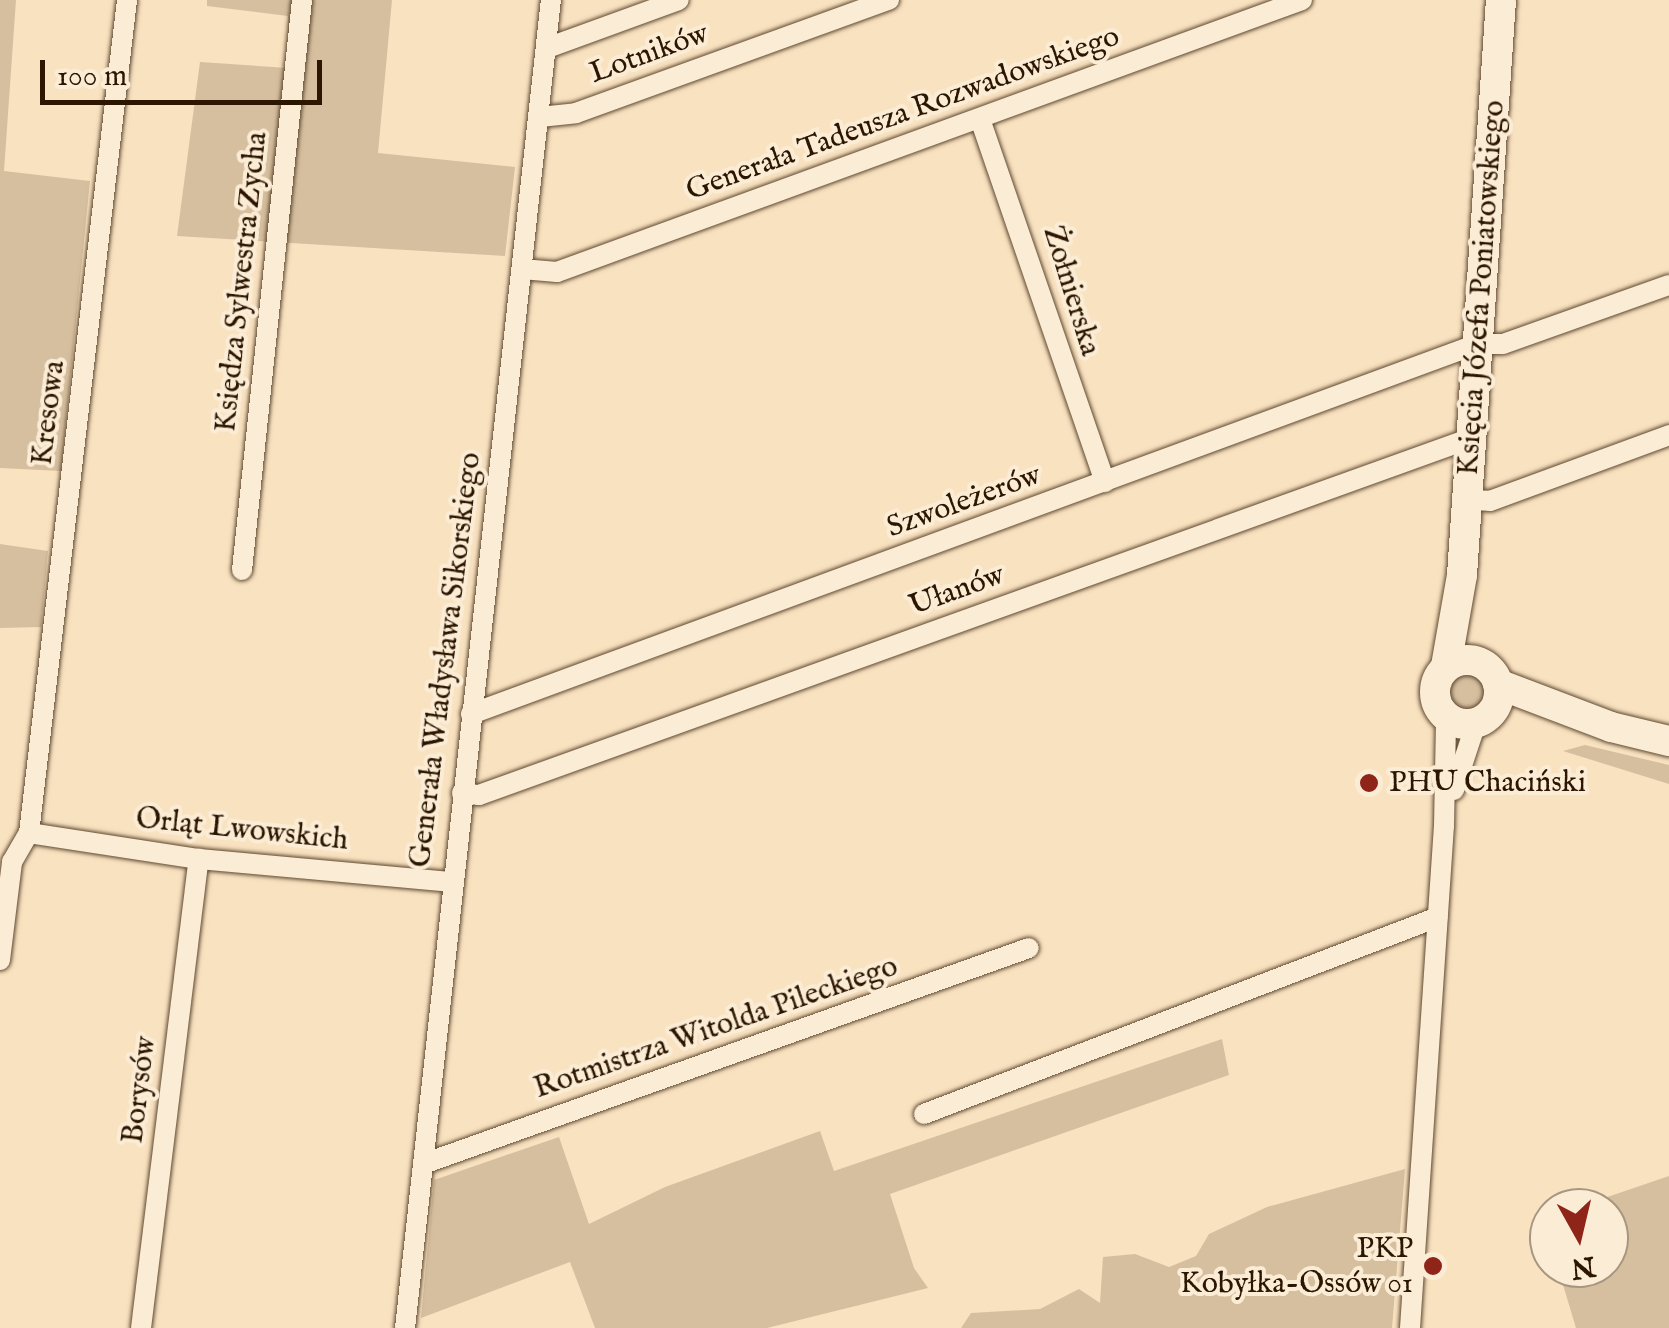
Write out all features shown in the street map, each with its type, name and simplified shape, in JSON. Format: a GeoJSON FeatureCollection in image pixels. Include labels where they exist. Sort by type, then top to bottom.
{"type":"FeatureCollection","features":[{"type":"Feature","properties":{"kind":"street","name":"Kresowa"},"geometry":{"type":"LineString","coordinates":[[0,960],[128,0]]}},
{"type":"Feature","properties":{"kind":"street","name":"Księdza Sylwestra Zycha"},"geometry":{"type":"LineString","coordinates":[[242,570],[302,0]]}},
{"type":"Feature","properties":{"kind":"street","name":"Generała Władysława Sikorskiego"},"geometry":{"type":"LineString","coordinates":[[405,1328],[450,882],[551,0]]}},
{"type":"Feature","properties":{"kind":"street"},"geometry":{"type":"LineString","coordinates":[[547,48],[679,0]]}},
{"type":"Feature","properties":{"kind":"street","name":"Lotników"},"geometry":{"type":"LineString","coordinates":[[540,117],[576,112],[890,0]]}},
{"type":"Feature","properties":{"kind":"street","name":"Generała Tadeusza Rozwadowskiego"},"geometry":{"type":"LineString","coordinates":[[522,270],[558,272],[1302,0]]}},
{"type":"Feature","properties":{"kind":"street","name":"Księcia Józefa Poniatowskiego"},"geometry":{"type":"LineString","coordinates":[[1446,666],[1462,575],[1501,0]]}},
{"type":"Feature","properties":{"kind":"street","name":"Żołnierska"},"geometry":{"type":"LineString","coordinates":[[980,119],[1105,482]]}},
{"type":"Feature","properties":{"kind":"street","name":"Szwoleżerów"},"geometry":{"type":"LineString","coordinates":[[471,714],[1477,344],[1503,344],[1669,285]]}},
{"type":"Feature","properties":{"kind":"street"},"geometry":{"type":"LineString","coordinates":[[1467,500],[1490,502],[1669,435]]}},
{"type":"Feature","properties":{"kind":"street","name":"Ułanów"},"geometry":{"type":"LineString","coordinates":[[462,793],[480,795],[1471,438]]}},
{"type":"Feature","properties":{"kind":"street","name":"Księcia Józefa Poniatowskiego"},"geometry":{"type":"LineString","coordinates":[[1462,575],[1477,661]]}},
{"type":"Feature","properties":{"kind":"street"},"geometry":{"type":"LineString","coordinates":[[1410,1328],[1444,826],[1446,716],[1434,687],[1446,666],[1477,661],[1498,684],[1611,727],[1669,740]]}},
{"type":"Feature","properties":{"kind":"street"},"geometry":{"type":"LineString","coordinates":[[1444,826],[1498,684]]}},
{"type":"Feature","properties":{"kind":"street"},"geometry":{"type":"LineString","coordinates":[[1446,716],[1611,727]]}},
{"type":"Feature","properties":{"kind":"street","name":"Orląt Lwowskich"},"geometry":{"type":"LineString","coordinates":[[17,841],[450,882]]}},
{"type":"Feature","properties":{"kind":"street","name":"Borysów"},"geometry":{"type":"LineString","coordinates":[[141,1328],[199,858]]}},
{"type":"Feature","properties":{"kind":"street"},"geometry":{"type":"LineString","coordinates":[[924,1114],[1438,917]]}},
{"type":"Feature","properties":{"kind":"street","name":"Rotmistrza Witolda Pileckiego"},"geometry":{"type":"LineString","coordinates":[[423,1164],[1029,948]]}},
{"type":"Feature","properties":{"kind":"shaded area"},"geometry":{"type":"Polygon","coordinates":[[[0,0],[16,0],[4,171],[90,181],[61,471],[0,468],[0,0]]]}},
{"type":"Feature","properties":{"kind":"shaded area"},"geometry":{"type":"Polygon","coordinates":[[[207,0],[392,0],[378,153],[515,167],[505,256],[177,236],[200,62],[288,68],[288,16],[207,6],[207,0]]]}},
{"type":"Feature","properties":{"kind":"shaded area"},"geometry":{"type":"Polygon","coordinates":[[[0,544],[48,551],[41,627],[0,628],[0,544]]]}},
{"type":"Feature","properties":{"kind":"shaded area"},"geometry":{"type":"Polygon","coordinates":[[[1467,672],[1481,678],[1487,692],[1481,706],[1467,712],[1453,706],[1447,692],[1453,678],[1467,672]]]}},
{"type":"Feature","properties":{"kind":"shaded area"},"geometry":{"type":"Polygon","coordinates":[[[1585,745],[1669,765],[1669,784],[1563,751],[1585,745]]]}},
{"type":"Feature","properties":{"kind":"shaded area"},"geometry":{"type":"Polygon","coordinates":[[[1222,1039],[1229,1075],[890,1194],[914,1268],[928,1288],[767,1328],[595,1328],[570,1262],[421,1318],[434,1180],[559,1137],[589,1224],[665,1187],[820,1131],[834,1171],[1222,1039]]]}},
{"type":"Feature","properties":{"kind":"shaded area"},"geometry":{"type":"Polygon","coordinates":[[[1405,1169],[1392,1328],[961,1328],[971,1313],[1040,1309],[1079,1289],[1100,1303],[1103,1257],[1135,1254],[1169,1267],[1196,1256],[1209,1234],[1267,1207],[1405,1169]]]}},
{"type":"Feature","properties":{"kind":"shaded area"},"geometry":{"type":"Polygon","coordinates":[[[1669,1176],[1669,1328],[1576,1328],[1564,1288],[1629,1288],[1629,1190],[1669,1176]]]}},
{"type":"Feature","properties":{"kind":"place","name":"PHU Chaciński"},"geometry":{"type":"Point","coordinates":[1369,783]}},
{"type":"Feature","properties":{"kind":"place","name":"PKP Kobyłka-Ossów 01"},"geometry":{"type":"Point","coordinates":[1433,1266]}}]}
